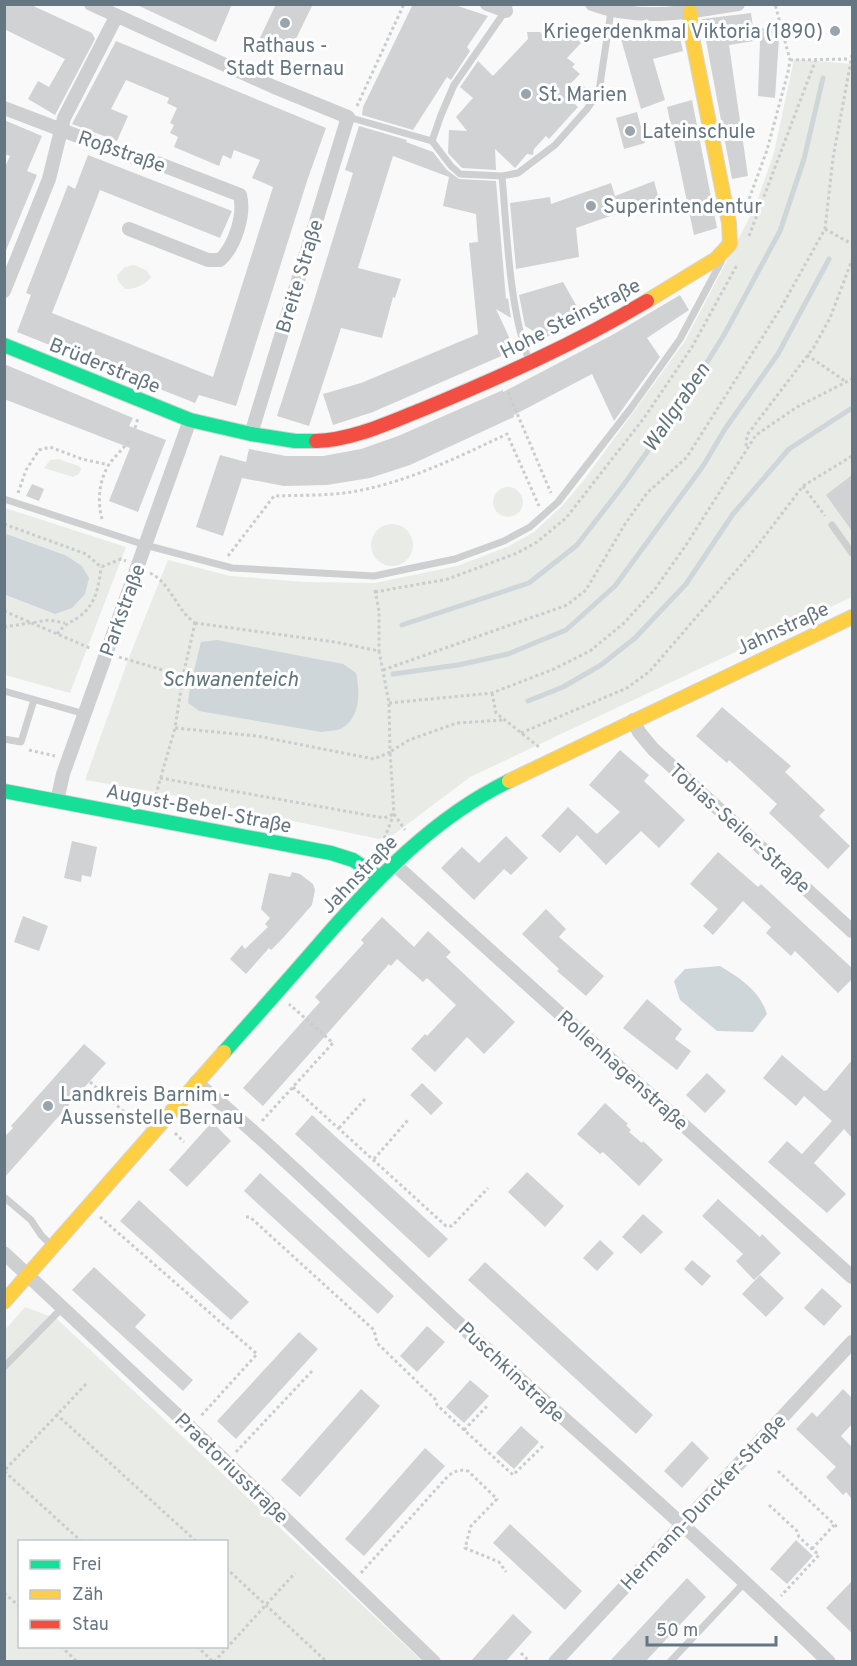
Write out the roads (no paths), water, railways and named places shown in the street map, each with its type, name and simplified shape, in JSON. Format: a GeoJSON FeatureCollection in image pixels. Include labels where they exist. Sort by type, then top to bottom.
{"type":"FeatureCollection","features":[{"type":"Feature","properties":{"kind":"main road"},"geometry":{"type":"LineString","coordinates":[[690,12],[690,27],[729,223],[730,244]]}},
{"type":"Feature","properties":{"kind":"main road","name":"Hohe Steinstraße"},"geometry":{"type":"LineString","coordinates":[[190,420],[295,441],[320,441],[344,437],[390,422],[530,362],[626,313],[716,259],[730,244]]}},
{"type":"Feature","properties":{"kind":"main road","name":"Brüderstraße"},"geometry":{"type":"LineString","coordinates":[[4,345],[190,420]]}},
{"type":"Feature","properties":{"kind":"main road","name":"Jahnstraße"},"geometry":{"type":"LineString","coordinates":[[4,1302],[196,1082],[380,878],[442,821],[484,794],[633,720],[852,617]]}},
{"type":"Feature","properties":{"kind":"main road","name":"August-Bebel-Straße"},"geometry":{"type":"LineString","coordinates":[[4,791],[331,854],[353,860],[380,878]]}},
{"type":"Feature","properties":{"kind":"street"},"geometry":{"type":"LineString","coordinates":[[91,4],[353,119]]}},
{"type":"Feature","properties":{"kind":"street"},"geometry":{"type":"LineString","coordinates":[[487,4],[508,8]]}},
{"type":"Feature","properties":{"kind":"street"},"geometry":{"type":"LineString","coordinates":[[592,4],[611,11],[648,14],[690,12],[738,4]]}},
{"type":"Feature","properties":{"kind":"street"},"geometry":{"type":"LineString","coordinates":[[4,291],[49,179],[64,118],[110,11]]}},
{"type":"Feature","properties":{"kind":"street","name":"Roßstraße"},"geometry":{"type":"LineString","coordinates":[[4,108],[240,195],[243,208],[230,247],[220,260],[208,260],[129,229]]}},
{"type":"Feature","properties":{"kind":"street","name":"Breite Straße"},"geometry":{"type":"LineString","coordinates":[[251,434],[353,119]]}},
{"type":"Feature","properties":{"kind":"street","name":"Parkstraße"},"geometry":{"type":"LineString","coordinates":[[57,801],[84,714],[190,420]]}},
{"type":"Feature","properties":{"kind":"street","name":"Tobias-Seiler-Straße"},"geometry":{"type":"LineString","coordinates":[[633,720],[639,732],[653,749],[852,930]]}},
{"type":"Feature","properties":{"kind":"street","name":"Rollenhagenstraße"},"geometry":{"type":"LineString","coordinates":[[394,864],[852,1277]]}},
{"type":"Feature","properties":{"kind":"street","name":"Puschkinstraße"},"geometry":{"type":"LineString","coordinates":[[196,1082],[575,1430],[772,1606],[829,1662]]}},
{"type":"Feature","properties":{"kind":"street","name":"Praetoriusstraße"},"geometry":{"type":"LineString","coordinates":[[4,1253],[191,1428],[434,1662]]}},
{"type":"Feature","properties":{"kind":"street","name":"Hermann-Duncker-Straße"},"geometry":{"type":"LineString","coordinates":[[555,1662],[852,1342]]}},
{"type":"Feature","properties":{"kind":"lane"},"geometry":{"type":"LineString","coordinates":[[432,141],[454,85],[508,8]]}},
{"type":"Feature","properties":{"kind":"lane"},"geometry":{"type":"LineString","coordinates":[[353,119],[432,141],[460,174],[502,176],[518,173],[555,145],[600,91],[611,11]]}},
{"type":"Feature","properties":{"kind":"lane"},"geometry":{"type":"LineString","coordinates":[[502,176],[511,274],[525,349],[530,362]]}},
{"type":"Feature","properties":{"kind":"lane"},"geometry":{"type":"LineString","coordinates":[[4,499],[145,545],[226,567],[374,576],[455,559],[504,541],[530,527],[559,501],[631,408],[680,339],[730,244]]}},
{"type":"Feature","properties":{"kind":"lane"},"geometry":{"type":"LineString","coordinates":[[832,525],[852,553]]}},
{"type":"Feature","properties":{"kind":"lane"},"geometry":{"type":"LineString","coordinates":[[4,691],[84,714]]}},
{"type":"Feature","properties":{"kind":"lane"},"geometry":{"type":"LineString","coordinates":[[4,739],[21,742],[34,700]]}},
{"type":"Feature","properties":{"kind":"lane"},"geometry":{"type":"LineString","coordinates":[[4,1197],[31,1220],[53,1247]]}},
{"type":"Feature","properties":{"kind":"lane"},"geometry":{"type":"LineString","coordinates":[[4,1367],[63,1307]]}},
{"type":"Feature","properties":{"kind":"lane"},"geometry":{"type":"LineString","coordinates":[[670,1662],[745,1582]]}},
{"type":"Feature","properties":{"kind":"water"},"geometry":{"type":"Polygon","coordinates":[[[4,533],[65,555],[82,566],[89,578],[85,594],[72,608],[55,614],[5,595],[4,533]]]}},
{"type":"Feature","properties":{"kind":"water","name":"Schwanenteich"},"geometry":{"type":"Polygon","coordinates":[[[217,640],[343,664],[356,673],[358,696],[352,719],[340,729],[321,732],[199,711],[188,703],[201,642],[217,640]]]}},
{"type":"Feature","properties":{"kind":"water"},"geometry":{"type":"Polygon","coordinates":[[[720,966],[748,986],[760,998],[764,1006],[767,1014],[753,1032],[717,1031],[680,1000],[674,981],[685,969],[720,966]]]}},
{"type":"Feature","properties":{"kind":"waterway","name":"Wallgraben"},"geometry":{"type":"LineString","coordinates":[[402,625],[529,583],[577,545],[622,487],[678,409],[724,335],[780,231],[804,159],[823,78]]}},
{"type":"Feature","properties":{"kind":"waterway","name":"Wallgraben"},"geometry":{"type":"LineString","coordinates":[[393,674],[458,665],[508,654],[566,630],[615,586],[703,466],[725,429],[778,354],[829,259]]}},
{"type":"Feature","properties":{"kind":"waterway","name":"Wallgraben"},"geometry":{"type":"LineString","coordinates":[[528,701],[563,687],[601,665],[635,638],[686,584],[733,514],[789,449],[852,408]]}},
{"type":"Feature","properties":{"kind":"place","name":"Rathaus - Stadt Bernau"},"geometry":{"type":"Point","coordinates":[285,23]}},
{"type":"Feature","properties":{"kind":"place","name":"Kriegerdenkmal Viktoria (1890)"},"geometry":{"type":"Point","coordinates":[835,31]}},
{"type":"Feature","properties":{"kind":"place","name":"St. Marien"},"geometry":{"type":"Point","coordinates":[526,94]}},
{"type":"Feature","properties":{"kind":"place","name":"Lateinschule"},"geometry":{"type":"Point","coordinates":[630,131]}},
{"type":"Feature","properties":{"kind":"place","name":"Superintendentur"},"geometry":{"type":"Point","coordinates":[591,206]}},
{"type":"Feature","properties":{"kind":"place","name":"Landkreis Barnim - Aussenstelle Bernau"},"geometry":{"type":"Point","coordinates":[48,1106]}}]}
